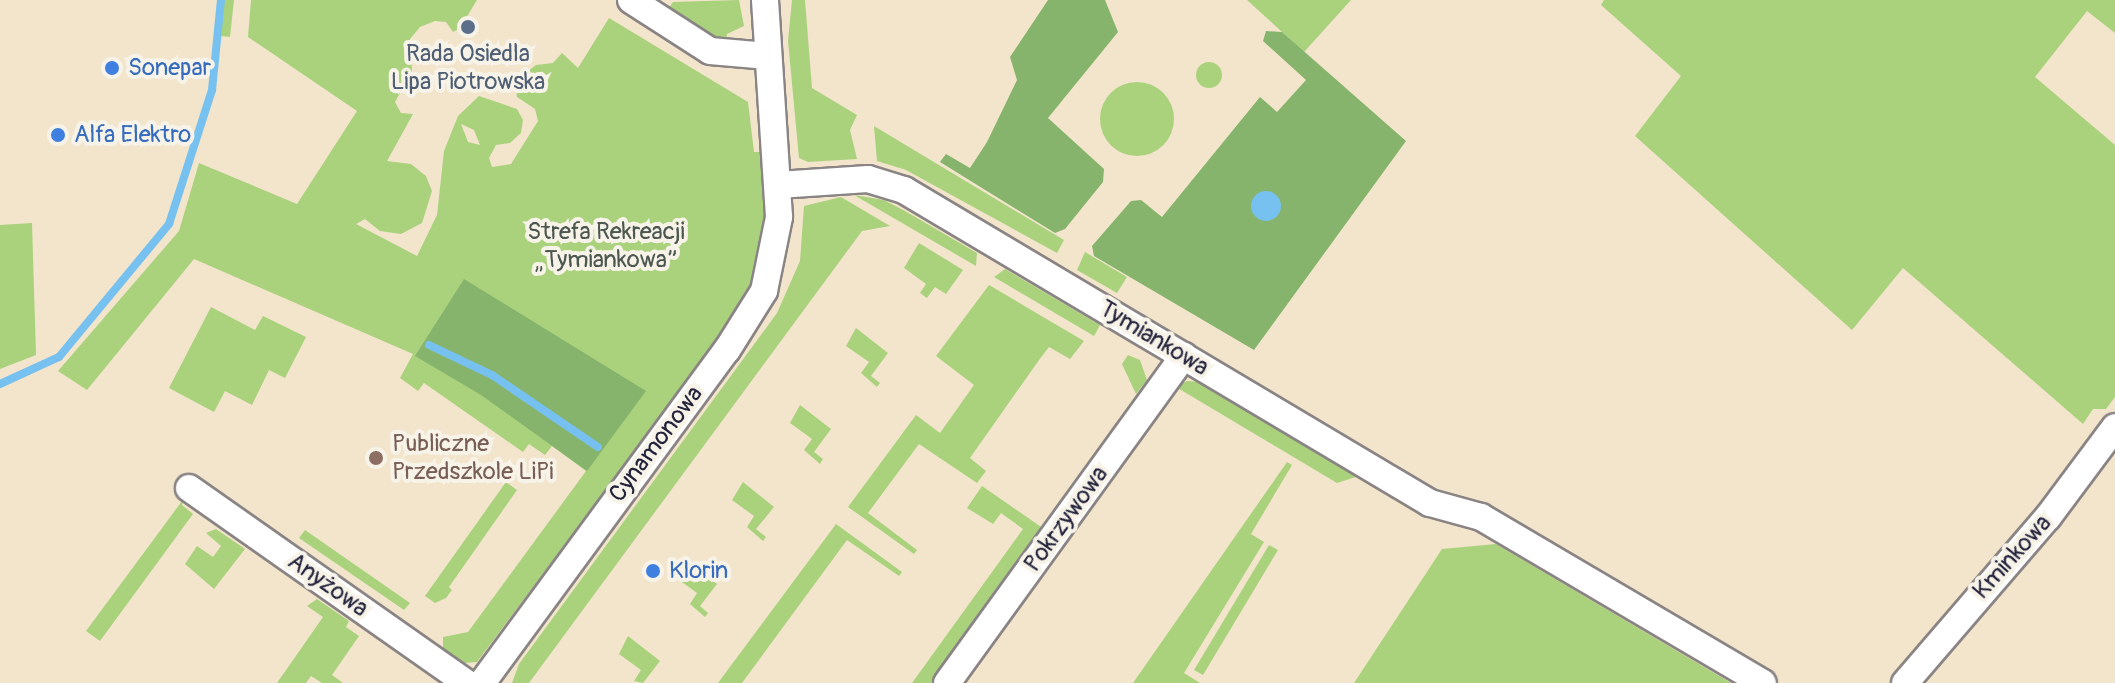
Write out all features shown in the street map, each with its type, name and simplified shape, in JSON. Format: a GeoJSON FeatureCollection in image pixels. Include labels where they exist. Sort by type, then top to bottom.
{"type":"FeatureCollection","features":[{"type":"Feature","properties":{"kind":"street"},"geometry":{"type":"LineString","coordinates":[[631,0],[710,51],[768,56]]}},
{"type":"Feature","properties":{"kind":"street"},"geometry":{"type":"LineString","coordinates":[[765,0],[778,185]]}},
{"type":"Feature","properties":{"kind":"street","name":"Tymiankowa"},"geometry":{"type":"LineString","coordinates":[[778,185],[868,179],[889,184],[1430,503],[1481,517],[1763,683]]}},
{"type":"Feature","properties":{"kind":"street","name":"Cynamonowa"},"geometry":{"type":"LineString","coordinates":[[482,683],[752,312],[774,261],[778,185]]}},
{"type":"Feature","properties":{"kind":"street","name":"Pokrzywowa"},"geometry":{"type":"LineString","coordinates":[[947,683],[1184,356]]}},
{"type":"Feature","properties":{"kind":"street","name":"Kminkowa"},"geometry":{"type":"LineString","coordinates":[[1905,683],[2048,517],[2115,427]]}},
{"type":"Feature","properties":{"kind":"street","name":"Anyżowa"},"geometry":{"type":"LineString","coordinates":[[189,488],[466,683]]}},
{"type":"Feature","properties":{"kind":"green space"},"geometry":{"type":"Polygon","coordinates":[[[223,0],[234,0],[230,37],[221,36],[223,0]]]}},
{"type":"Feature","properties":{"kind":"green space","name":"Strefa Rekreacji „Tymiankowa”"},"geometry":{"type":"Polygon","coordinates":[[[251,0],[477,0],[460,28],[453,32],[446,22],[435,21],[420,27],[410,39],[412,71],[395,102],[401,113],[413,114],[387,161],[411,164],[426,176],[432,191],[422,223],[401,234],[380,231],[365,219],[356,224],[417,256],[437,215],[444,151],[458,116],[479,96],[517,109],[523,120],[521,133],[510,143],[496,145],[489,158],[492,167],[511,164],[538,121],[535,109],[517,97],[515,81],[536,65],[553,63],[562,53],[578,68],[609,18],[748,102],[754,152],[763,152],[766,207],[750,285],[722,334],[477,662],[464,663],[449,656],[443,651],[443,637],[468,632],[586,471],[552,446],[545,455],[529,444],[523,452],[424,383],[418,391],[400,378],[413,354],[194,259],[87,390],[58,371],[179,231],[199,163],[297,204],[357,111],[248,37],[251,0]],[[461,124],[468,142],[480,145],[474,130],[461,124]]]}},
{"type":"Feature","properties":{"kind":"green space"},"geometry":{"type":"Polygon","coordinates":[[[739,0],[744,26],[727,34],[726,42],[667,11],[673,2],[739,0]]]}},
{"type":"Feature","properties":{"kind":"green space"},"geometry":{"type":"Polygon","coordinates":[[[792,0],[805,0],[812,88],[857,115],[850,130],[857,159],[808,162],[799,158],[788,41],[792,0]]]}},
{"type":"Feature","properties":{"kind":"green space"},"geometry":{"type":"Polygon","coordinates":[[[1048,0],[1105,0],[1118,32],[1048,118],[1104,169],[1103,182],[1065,229],[1055,233],[940,162],[946,154],[970,168],[987,142],[1017,80],[1010,57],[1048,0]]]}},
{"type":"Feature","properties":{"kind":"green space"},"geometry":{"type":"Polygon","coordinates":[[[1247,0],[1351,0],[1304,52],[1247,0]]]}},
{"type":"Feature","properties":{"kind":"green space"},"geometry":{"type":"Polygon","coordinates":[[[1604,0],[2115,0],[2115,33],[2087,11],[2035,77],[2115,145],[2115,397],[2106,409],[2093,409],[2083,424],[1903,268],[1852,330],[1635,136],[1681,76],[1601,5],[1604,0]]]}},
{"type":"Feature","properties":{"kind":"green space"},"geometry":{"type":"Polygon","coordinates":[[[1266,31],[1282,32],[1406,141],[1254,350],[1094,256],[1092,246],[1131,201],[1141,200],[1162,217],[1260,97],[1277,112],[1306,80],[1263,41],[1266,31]]]}},
{"type":"Feature","properties":{"kind":"green space"},"geometry":{"type":"Polygon","coordinates":[[[1209,62],[1218,66],[1222,75],[1218,84],[1209,88],[1200,84],[1196,75],[1200,66],[1209,62]]]}},
{"type":"Feature","properties":{"kind":"green space"},"geometry":{"type":"Polygon","coordinates":[[[1130,82],[1144,82],[1158,88],[1168,98],[1174,119],[1172,133],[1158,150],[1144,156],[1130,156],[1116,150],[1106,140],[1100,126],[1100,112],[1106,98],[1116,88],[1130,82]]]}},
{"type":"Feature","properties":{"kind":"green space"},"geometry":{"type":"Polygon","coordinates":[[[874,126],[1064,240],[1057,253],[906,170],[877,161],[874,126]]]}},
{"type":"Feature","properties":{"kind":"green space"},"geometry":{"type":"Polygon","coordinates":[[[854,195],[884,200],[905,211],[977,253],[976,266],[854,195]]]}},
{"type":"Feature","properties":{"kind":"green space"},"geometry":{"type":"Polygon","coordinates":[[[841,197],[890,226],[862,231],[529,683],[512,683],[519,664],[777,313],[800,261],[804,206],[841,197]]]}},
{"type":"Feature","properties":{"kind":"green space"},"geometry":{"type":"Polygon","coordinates":[[[32,223],[36,355],[0,369],[0,225],[32,223]]]}},
{"type":"Feature","properties":{"kind":"green space"},"geometry":{"type":"Polygon","coordinates":[[[919,243],[963,270],[946,294],[935,287],[927,298],[920,293],[926,284],[904,268],[919,243]]]}},
{"type":"Feature","properties":{"kind":"green space"},"geometry":{"type":"Polygon","coordinates":[[[1085,252],[1127,277],[1117,293],[1077,270],[1085,252]]]}},
{"type":"Feature","properties":{"kind":"green space"},"geometry":{"type":"Polygon","coordinates":[[[1005,269],[1100,325],[1094,336],[994,277],[1005,269]]]}},
{"type":"Feature","properties":{"kind":"green space"},"geometry":{"type":"Polygon","coordinates":[[[464,279],[646,391],[587,471],[481,395],[415,356],[464,279]]]}},
{"type":"Feature","properties":{"kind":"green space"},"geometry":{"type":"Polygon","coordinates":[[[989,285],[1084,341],[1070,359],[1049,347],[1039,360],[970,458],[986,471],[977,483],[919,444],[868,513],[917,550],[914,554],[848,507],[916,415],[940,433],[974,385],[936,356],[989,285]]]}},
{"type":"Feature","properties":{"kind":"green space"},"geometry":{"type":"Polygon","coordinates":[[[211,307],[255,330],[263,316],[306,337],[285,378],[269,370],[252,405],[225,391],[214,412],[169,388],[211,307]]]}},
{"type":"Feature","properties":{"kind":"green space"},"geometry":{"type":"Polygon","coordinates":[[[856,328],[888,353],[871,376],[880,383],[877,387],[861,373],[869,362],[846,346],[856,328]]]}},
{"type":"Feature","properties":{"kind":"green space"},"geometry":{"type":"Polygon","coordinates":[[[1128,355],[1140,360],[1147,380],[1136,394],[1122,364],[1128,355]]]}},
{"type":"Feature","properties":{"kind":"green space"},"geometry":{"type":"Polygon","coordinates":[[[1187,381],[1202,382],[1359,476],[1337,483],[1176,387],[1187,381]]]}},
{"type":"Feature","properties":{"kind":"green space"},"geometry":{"type":"Polygon","coordinates":[[[800,405],[831,429],[814,452],[823,459],[820,464],[804,450],[812,439],[790,423],[800,405]]]}},
{"type":"Feature","properties":{"kind":"green space"},"geometry":{"type":"Polygon","coordinates":[[[1287,462],[1292,465],[1251,534],[1264,542],[1184,673],[1200,683],[1133,683],[1287,462]]]}},
{"type":"Feature","properties":{"kind":"green space"},"geometry":{"type":"Polygon","coordinates":[[[506,482],[517,490],[449,587],[452,590],[446,598],[435,603],[425,596],[506,482]]]}},
{"type":"Feature","properties":{"kind":"green space"},"geometry":{"type":"Polygon","coordinates":[[[743,482],[774,507],[756,529],[766,537],[763,541],[747,527],[754,516],[732,500],[743,482]]]}},
{"type":"Feature","properties":{"kind":"green space"},"geometry":{"type":"Polygon","coordinates":[[[982,486],[1047,531],[937,683],[912,683],[1023,529],[1001,513],[993,524],[967,508],[982,486]]]}},
{"type":"Feature","properties":{"kind":"green space"},"geometry":{"type":"Polygon","coordinates":[[[185,497],[182,505],[193,514],[100,641],[86,631],[185,497]]]}},
{"type":"Feature","properties":{"kind":"green space"},"geometry":{"type":"Polygon","coordinates":[[[836,524],[902,572],[899,576],[847,540],[742,683],[718,683],[836,524]]]}},
{"type":"Feature","properties":{"kind":"green space"},"geometry":{"type":"Polygon","coordinates":[[[216,529],[245,549],[214,589],[185,564],[197,546],[213,557],[221,546],[206,533],[216,529]]]}},
{"type":"Feature","properties":{"kind":"green space"},"geometry":{"type":"Polygon","coordinates":[[[305,530],[410,603],[404,610],[299,538],[305,530]]]}},
{"type":"Feature","properties":{"kind":"green space"},"geometry":{"type":"Polygon","coordinates":[[[1496,544],[1731,683],[1354,683],[1442,549],[1496,544]]]}},
{"type":"Feature","properties":{"kind":"green space"},"geometry":{"type":"Polygon","coordinates":[[[1269,545],[1278,550],[1203,675],[1194,670],[1269,545]]]}},
{"type":"Feature","properties":{"kind":"green space"},"geometry":{"type":"Polygon","coordinates":[[[685,559],[717,584],[700,606],[708,613],[705,617],[690,604],[697,593],[675,577],[685,559]]]}},
{"type":"Feature","properties":{"kind":"green space"},"geometry":{"type":"Polygon","coordinates":[[[317,599],[349,621],[346,627],[359,636],[332,675],[343,683],[322,683],[311,676],[306,683],[277,683],[323,617],[307,606],[317,599]]]}},
{"type":"Feature","properties":{"kind":"green space"},"geometry":{"type":"Polygon","coordinates":[[[628,636],[660,661],[643,683],[634,681],[641,670],[619,654],[628,636]]]}},
{"type":"Feature","properties":{"kind":"water"},"geometry":{"type":"Polygon","coordinates":[[[1266,191],[1277,195],[1281,206],[1277,217],[1266,221],[1255,217],[1251,206],[1255,195],[1266,191]]]}},
{"type":"Feature","properties":{"kind":"waterway"},"geometry":{"type":"LineString","coordinates":[[0,384],[59,357],[169,224],[212,90],[221,0]]}},
{"type":"Feature","properties":{"kind":"waterway"},"geometry":{"type":"LineString","coordinates":[[429,345],[492,375],[598,447]]}},
{"type":"Feature","properties":{"kind":"place","name":"Rada Osiedla Lipa Piotrowska"},"geometry":{"type":"Point","coordinates":[468,27]}},
{"type":"Feature","properties":{"kind":"place","name":"Sonepar"},"geometry":{"type":"Point","coordinates":[112,68]}},
{"type":"Feature","properties":{"kind":"place","name":"Alfa Elektro"},"geometry":{"type":"Point","coordinates":[58,135]}},
{"type":"Feature","properties":{"kind":"place","name":"Publiczne Przedszkole LiPi"},"geometry":{"type":"Point","coordinates":[376,458]}},
{"type":"Feature","properties":{"kind":"place","name":"Klorin"},"geometry":{"type":"Point","coordinates":[653,571]}}]}
